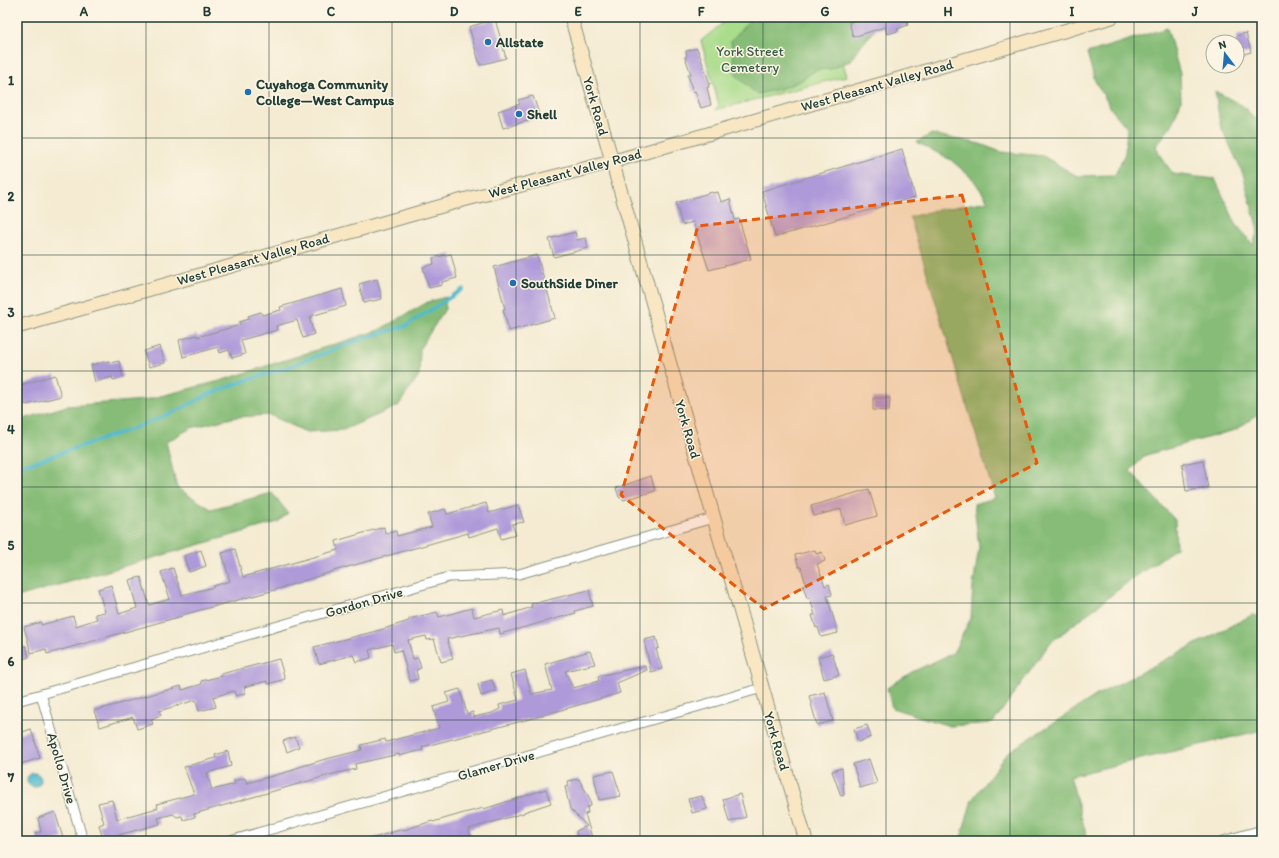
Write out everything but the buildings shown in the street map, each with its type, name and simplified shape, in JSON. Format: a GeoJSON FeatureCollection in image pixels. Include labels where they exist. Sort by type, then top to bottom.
{"type":"FeatureCollection","features":[{"type":"Feature","properties":{"kind":"main road","name":"York Road"},"geometry":{"type":"LineString","coordinates":[[571,17],[611,162],[806,841]]}},
{"type":"Feature","properties":{"kind":"main road","name":"West Pleasant Valley Road"},"geometry":{"type":"LineString","coordinates":[[17,327],[463,200],[611,162],[1112,17]]}},
{"type":"Feature","properties":{"kind":"street","name":"Gordon Drive"},"geometry":{"type":"LineString","coordinates":[[17,701],[449,577],[519,574],[714,518]]}},
{"type":"Feature","properties":{"kind":"street","name":"Glamer Drive"},"geometry":{"type":"LineString","coordinates":[[230,841],[762,688]]}},
{"type":"Feature","properties":{"kind":"street","name":"Apollo Drive"},"geometry":{"type":"LineString","coordinates":[[41,694],[83,841]]}},
{"type":"Feature","properties":{"kind":"street"},"geometry":{"type":"LineString","coordinates":[[1223,841],[1262,830]]}},
{"type":"Feature","properties":{"kind":"highlighted area"},"geometry":{"type":"Polygon","coordinates":[[[962,195],[1037,463],[764,609],[621,495],[698,226],[962,195]]]}},
{"type":"Feature","properties":{"kind":"green space","name":"York Street Cemetery"},"geometry":{"type":"Polygon","coordinates":[[[730,17],[829,17],[847,76],[715,110],[719,105],[701,41],[730,17]]]}},
{"type":"Feature","properties":{"kind":"green space","name":"York Street Cemetery"},"geometry":{"type":"Polygon","coordinates":[[[753,17],[875,17],[875,30],[858,49],[850,61],[831,69],[816,70],[800,81],[780,89],[758,94],[736,75],[731,41],[753,17]]]}},
{"type":"Feature","properties":{"kind":"green space"},"geometry":{"type":"Polygon","coordinates":[[[1167,28],[1180,74],[1181,101],[1172,125],[1156,146],[1161,157],[1173,174],[1215,179],[1236,224],[1253,245],[1258,230],[1243,174],[1220,124],[1215,91],[1243,106],[1262,125],[1262,412],[1235,430],[1146,455],[1130,471],[1175,520],[1176,548],[1128,582],[1050,643],[993,723],[950,726],[892,708],[887,688],[912,672],[953,653],[971,618],[973,587],[979,547],[974,504],[995,498],[910,217],[932,211],[988,201],[973,179],[951,160],[917,142],[932,134],[980,144],[1001,152],[1043,156],[1077,176],[1115,175],[1125,153],[1127,128],[1112,110],[1095,81],[1087,53],[1167,28]]]}},
{"type":"Feature","properties":{"kind":"green space"},"geometry":{"type":"Polygon","coordinates":[[[446,297],[445,309],[420,348],[419,375],[398,406],[343,430],[306,432],[270,415],[236,417],[191,428],[166,442],[177,488],[211,509],[272,493],[288,513],[278,522],[17,597],[17,421],[67,406],[145,400],[220,381],[379,330],[428,302],[446,297]]]}},
{"type":"Feature","properties":{"kind":"green space"},"geometry":{"type":"Polygon","coordinates":[[[1252,615],[1262,617],[1262,730],[1070,776],[1088,841],[960,841],[972,800],[1007,753],[1097,695],[1252,615]]]}},
{"type":"Feature","properties":{"kind":"water"},"geometry":{"type":"Polygon","coordinates":[[[34,773],[39,775],[41,780],[39,785],[34,787],[29,785],[27,780],[29,775],[34,773]]]}},
{"type":"Feature","properties":{"kind":"waterway"},"geometry":{"type":"LineString","coordinates":[[17,465],[34,462],[132,429],[179,410],[207,395],[247,380],[286,368],[355,341],[406,326],[463,289]]}},
{"type":"Feature","properties":{"kind":"place","name":"Allstate"},"geometry":{"type":"Point","coordinates":[488,42]}},
{"type":"Feature","properties":{"kind":"place","name":"Cuyahoga Community College—West Campus"},"geometry":{"type":"Point","coordinates":[248,92]}},
{"type":"Feature","properties":{"kind":"place","name":"Shell"},"geometry":{"type":"Point","coordinates":[519,114]}},
{"type":"Feature","properties":{"kind":"place","name":"SouthSide Diner"},"geometry":{"type":"Point","coordinates":[513,283]}}]}
